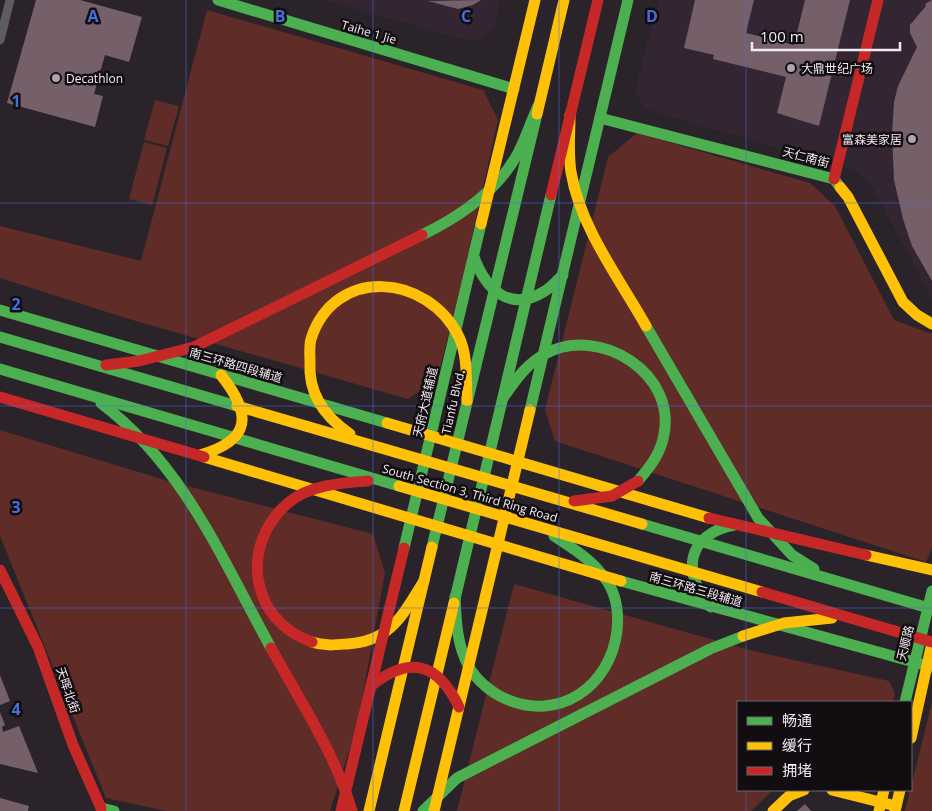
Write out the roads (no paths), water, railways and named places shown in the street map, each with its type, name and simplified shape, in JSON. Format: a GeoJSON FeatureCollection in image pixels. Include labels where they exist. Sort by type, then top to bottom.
{"type":"FeatureCollection","features":[{"type":"Feature","properties":{"kind":"main road","name":"Taihe 1 Jie"},"geometry":{"type":"LineString","coordinates":[[218,0],[514,89]]}},
{"type":"Feature","properties":{"kind":"main road","name":"天府大道辅道"},"geometry":{"type":"LineString","coordinates":[[341,811],[535,0]]}},
{"type":"Feature","properties":{"kind":"main road","name":"Tianfu Blvd."},"geometry":{"type":"LineString","coordinates":[[369,811],[564,0]]}},
{"type":"Feature","properties":{"kind":"main road"},"geometry":{"type":"LineString","coordinates":[[404,811],[598,0]]}},
{"type":"Feature","properties":{"kind":"main road"},"geometry":{"type":"LineString","coordinates":[[434,811],[628,0]]}},
{"type":"Feature","properties":{"kind":"main road"},"geometry":{"type":"LineString","coordinates":[[834,179],[878,0]]}},
{"type":"Feature","properties":{"kind":"main road"},"geometry":{"type":"LineString","coordinates":[[99,366],[139,361],[194,347],[442,225],[476,203],[501,179],[517,154],[538,106]]}},
{"type":"Feature","properties":{"kind":"main road"},"geometry":{"type":"LineString","coordinates":[[570,115],[571,171],[578,197],[595,238],[758,518],[792,555],[830,579]]}},
{"type":"Feature","properties":{"kind":"main road","name":"天仁南街"},"geometry":{"type":"LineString","coordinates":[[600,118],[834,179],[848,197],[903,302],[917,315],[932,324]]}},
{"type":"Feature","properties":{"kind":"main road"},"geometry":{"type":"LineString","coordinates":[[474,255],[478,270],[486,284],[500,294],[515,298],[533,298],[545,292],[563,275]]}},
{"type":"Feature","properties":{"kind":"main road"},"geometry":{"type":"LineString","coordinates":[[364,443],[332,422],[322,410],[310,378],[307,359],[309,340],[318,320],[332,304],[347,293],[368,285],[387,285],[410,290],[430,300],[444,314],[458,337],[464,357],[467,402]]}},
{"type":"Feature","properties":{"kind":"main road","name":"南三环路四段辅道"},"geometry":{"type":"LineString","coordinates":[[0,310],[519,462]]}},
{"type":"Feature","properties":{"kind":"main road","name":"South Section 3, Third Ring Road"},"geometry":{"type":"LineString","coordinates":[[0,337],[932,609]]}},
{"type":"Feature","properties":{"kind":"main road"},"geometry":{"type":"LineString","coordinates":[[503,398],[520,375],[537,358],[561,347],[582,344],[604,347],[629,356],[649,374],[662,396],[666,423],[662,445],[652,466],[636,482],[611,496],[563,501]]}},
{"type":"Feature","properties":{"kind":"main road","name":"South Section 3, Third Ring Road"},"geometry":{"type":"LineString","coordinates":[[0,369],[932,643]]}},
{"type":"Feature","properties":{"kind":"main road"},"geometry":{"type":"LineString","coordinates":[[197,456],[219,451],[230,444],[241,425],[243,418],[241,402],[235,390],[221,375]]}},
{"type":"Feature","properties":{"kind":"main road"},"geometry":{"type":"LineString","coordinates":[[92,396],[130,424],[161,458],[185,491],[333,760],[344,784],[352,811]]}},
{"type":"Feature","properties":{"kind":"main road","name":"南三环路三段辅道"},"geometry":{"type":"LineString","coordinates":[[0,397],[712,608],[929,666]]}},
{"type":"Feature","properties":{"kind":"main road"},"geometry":{"type":"LineString","coordinates":[[519,462],[734,525],[932,570]]}},
{"type":"Feature","properties":{"kind":"main road"},"geometry":{"type":"LineString","coordinates":[[377,480],[323,486],[301,495],[282,508],[272,519],[258,552],[257,574],[262,598],[273,618],[296,637],[317,645],[341,647],[367,642],[391,630],[424,580]]}},
{"type":"Feature","properties":{"kind":"main road"},"geometry":{"type":"LineString","coordinates":[[712,608],[700,596],[692,580],[693,561],[698,547],[708,534],[718,528],[734,525]]}},
{"type":"Feature","properties":{"kind":"main road"},"geometry":{"type":"LineString","coordinates":[[455,597],[457,632],[465,658],[483,686],[505,700],[527,706],[557,705],[581,694],[602,673],[614,650],[618,627],[616,603],[609,585],[590,560],[540,527]]}},
{"type":"Feature","properties":{"kind":"main road","name":"天晖北街"},"geometry":{"type":"LineString","coordinates":[[0,570],[38,647],[73,745],[100,809],[114,811]]}},
{"type":"Feature","properties":{"kind":"main road","name":"天顺路"},"geometry":{"type":"LineString","coordinates":[[905,701],[932,592]]}},
{"type":"Feature","properties":{"kind":"main road"},"geometry":{"type":"LineString","coordinates":[[423,811],[457,778],[710,649],[751,632],[804,618],[849,618]]}},
{"type":"Feature","properties":{"kind":"main road"},"geometry":{"type":"LineString","coordinates":[[912,734],[929,666],[932,643]]}},
{"type":"Feature","properties":{"kind":"main road"},"geometry":{"type":"LineString","coordinates":[[371,686],[382,675],[394,669],[416,666],[430,670],[445,680],[453,692],[459,707]]}},
{"type":"Feature","properties":{"kind":"main road"},"geometry":{"type":"LineString","coordinates":[[773,811],[789,796],[802,791]]}},
{"type":"Feature","properties":{"kind":"main road"},"geometry":{"type":"LineString","coordinates":[[835,791],[880,807],[896,808],[900,791]]}},
{"type":"Feature","properties":{"kind":"main road"},"geometry":{"type":"LineString","coordinates":[[880,807],[884,791]]}},
{"type":"Feature","properties":{"kind":"street"},"geometry":{"type":"LineString","coordinates":[[0,40],[10,0]]}},
{"type":"Feature","properties":{"kind":"place","name":"大鼎世纪广场"},"geometry":{"type":"Point","coordinates":[791,68]}},
{"type":"Feature","properties":{"kind":"place","name":"Decathlon"},"geometry":{"type":"Point","coordinates":[56,78]}},
{"type":"Feature","properties":{"kind":"place","name":"富森美家居"},"geometry":{"type":"Point","coordinates":[912,139]}}]}
